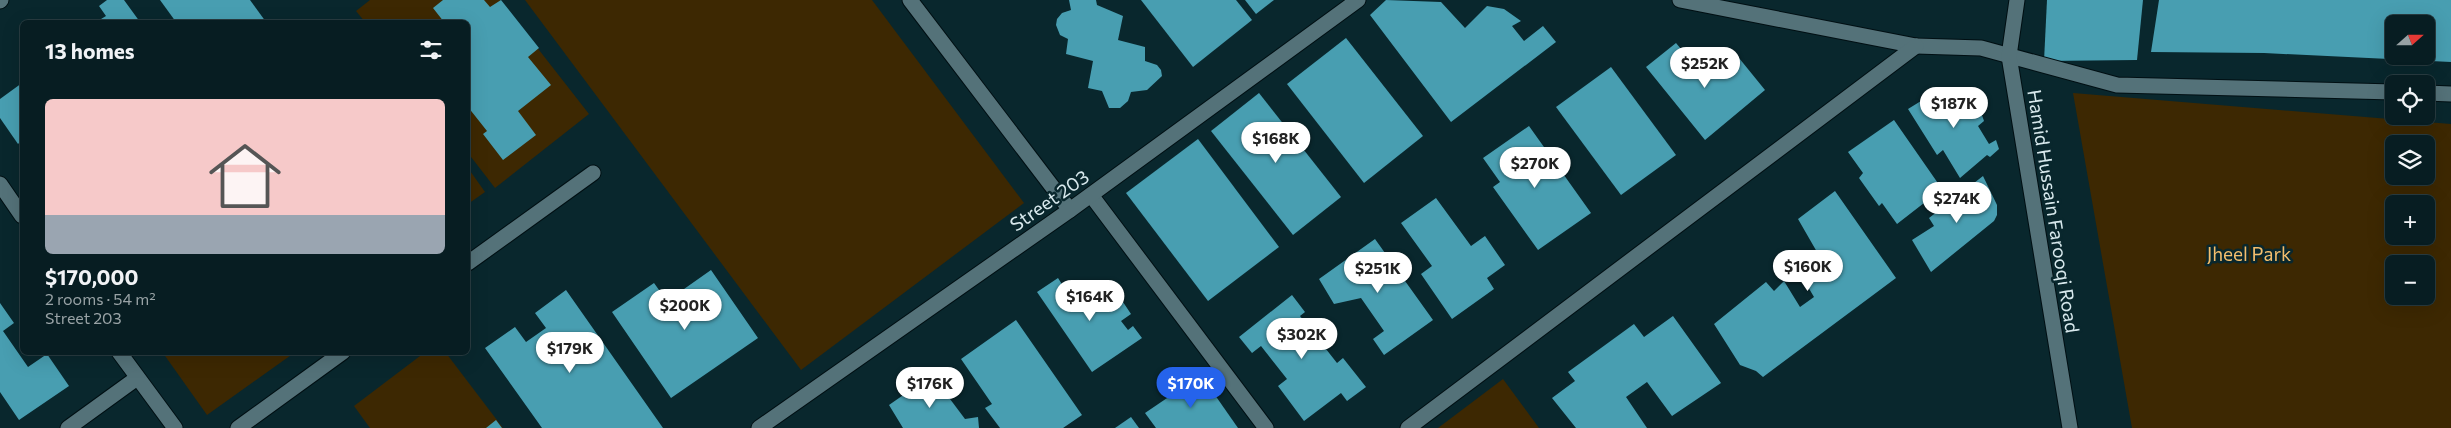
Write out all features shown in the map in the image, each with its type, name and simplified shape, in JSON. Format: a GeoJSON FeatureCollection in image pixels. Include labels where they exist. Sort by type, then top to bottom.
{"type":"FeatureCollection","features":[{"type":"Feature","properties":{"kind":"street"},"geometry":{"type":"LineString","coordinates":[[910,0],[1070,210]]}},
{"type":"Feature","properties":{"kind":"street","name":"Street 203"},"geometry":{"type":"LineString","coordinates":[[760,428],[1070,210],[1358,0]]}},
{"type":"Feature","properties":{"kind":"street"},"geometry":{"type":"LineString","coordinates":[[1680,0],[1916,46],[1981,48],[2117,85],[2385,92]]}},
{"type":"Feature","properties":{"kind":"street","name":"Hamid Hussain Farooqi Road"},"geometry":{"type":"LineString","coordinates":[[2017,0],[2008,56],[2070,428]]}},
{"type":"Feature","properties":{"kind":"street"},"geometry":{"type":"LineString","coordinates":[[1408,428],[1916,46]]}},
{"type":"Feature","properties":{"kind":"street"},"geometry":{"type":"LineString","coordinates":[[2435,93],[2451,94]]}},
{"type":"Feature","properties":{"kind":"street"},"geometry":{"type":"LineString","coordinates":[[470,262],[593,173]]}},
{"type":"Feature","properties":{"kind":"street"},"geometry":{"type":"LineString","coordinates":[[0,184],[20,213]]}},
{"type":"Feature","properties":{"kind":"street"},"geometry":{"type":"LineString","coordinates":[[1090,195],[1266,428]]}},
{"type":"Feature","properties":{"kind":"street"},"geometry":{"type":"LineString","coordinates":[[121,355],[175,428]]}},
{"type":"Feature","properties":{"kind":"street"},"geometry":{"type":"LineString","coordinates":[[238,428],[339,355]]}},
{"type":"Feature","properties":{"kind":"street"},"geometry":{"type":"LineString","coordinates":[[68,428],[137,378]]}},
{"type":"Feature","properties":{"kind":"green space"},"geometry":{"type":"Polygon","coordinates":[[[370,0],[500,0],[589,114],[495,188],[470,156],[470,20],[363,20],[356,11],[370,0]]]}},
{"type":"Feature","properties":{"kind":"green space"},"geometry":{"type":"Polygon","coordinates":[[[525,0],[872,0],[1024,203],[801,370],[525,0]]]}},
{"type":"Feature","properties":{"kind":"green space","name":"Jheel Park"},"geometry":{"type":"Polygon","coordinates":[[[2073,93],[2385,119],[2385,125],[2435,125],[2435,123],[2451,124],[2451,428],[2132,428],[2073,93]]]}},
{"type":"Feature","properties":{"kind":"green space"},"geometry":{"type":"Polygon","coordinates":[[[470,171],[485,192],[470,203],[470,171]]]}},
{"type":"Feature","properties":{"kind":"green space"},"geometry":{"type":"Polygon","coordinates":[[[164,355],[291,355],[207,415],[164,355]]]}},
{"type":"Feature","properties":{"kind":"green space"},"geometry":{"type":"Polygon","coordinates":[[[421,355],[448,355],[503,428],[370,428],[354,406],[421,355]]]}},
{"type":"Feature","properties":{"kind":"green space"},"geometry":{"type":"Polygon","coordinates":[[[1503,379],[1539,428],[1438,428],[1503,379]]]}},
{"type":"Feature","properties":{"kind":"building"},"geometry":{"type":"Polygon","coordinates":[[[107,0],[124,0],[139,20],[99,20],[106,16],[99,6],[107,0]]]}},
{"type":"Feature","properties":{"kind":"building"},"geometry":{"type":"Polygon","coordinates":[[[160,0],[250,0],[265,20],[175,20],[160,0]]]}},
{"type":"Feature","properties":{"kind":"building"},"geometry":{"type":"Polygon","coordinates":[[[443,0],[484,0],[490,7],[501,0],[539,48],[528,57],[551,85],[518,111],[536,135],[503,160],[483,134],[487,131],[470,110],[470,20],[442,20],[433,8],[443,0]]]}},
{"type":"Feature","properties":{"kind":"building"},"geometry":{"type":"Polygon","coordinates":[[[1069,0],[1096,0],[1097,5],[1123,16],[1118,40],[1145,47],[1145,61],[1157,65],[1161,70],[1162,76],[1147,90],[1131,92],[1128,101],[1120,108],[1109,108],[1102,91],[1088,88],[1093,61],[1066,54],[1068,39],[1060,35],[1056,25],[1057,19],[1062,13],[1071,10],[1069,0]]]}},
{"type":"Feature","properties":{"kind":"building"},"geometry":{"type":"Polygon","coordinates":[[[1141,0],[1236,0],[1252,20],[1193,67],[1141,0]]]}},
{"type":"Feature","properties":{"kind":"building"},"geometry":{"type":"Polygon","coordinates":[[[1245,0],[1274,0],[1256,14],[1245,0]]]}},
{"type":"Feature","properties":{"kind":"building"},"geometry":{"type":"Polygon","coordinates":[[[1386,0],[1441,2],[1465,28],[1487,6],[1504,9],[1521,21],[1512,26],[1524,41],[1543,26],[1556,42],[1451,122],[1370,15],[1386,0]]]}},
{"type":"Feature","properties":{"kind":"building"},"geometry":{"type":"Polygon","coordinates":[[[2047,0],[2143,0],[2137,60],[2044,61],[2047,0]]]}},
{"type":"Feature","properties":{"kind":"building"},"geometry":{"type":"Polygon","coordinates":[[[2159,0],[2451,0],[2451,62],[2435,61],[2435,15],[2385,15],[2385,59],[2264,53],[2151,52],[2159,0]]]}},
{"type":"Feature","properties":{"kind":"building"},"geometry":{"type":"Polygon","coordinates":[[[1346,38],[1423,136],[1364,183],[1287,84],[1346,38]]]}},
{"type":"Feature","properties":{"kind":"building"},"geometry":{"type":"Polygon","coordinates":[[[1676,43],[1692,62],[1695,59],[1708,74],[1715,68],[1720,74],[1739,58],[1765,90],[1705,140],[1646,67],[1676,43]]]}},
{"type":"Feature","properties":{"kind":"building"},"geometry":{"type":"Polygon","coordinates":[[[1611,67],[1676,155],[1621,195],[1556,107],[1611,67]]]}},
{"type":"Feature","properties":{"kind":"building"},"geometry":{"type":"Polygon","coordinates":[[[20,84],[20,142],[18,144],[0,118],[0,99],[20,84]]]}},
{"type":"Feature","properties":{"kind":"building"},"geometry":{"type":"Polygon","coordinates":[[[1942,88],[1960,94],[1965,99],[1971,95],[1977,101],[1984,121],[1978,126],[1989,144],[1996,140],[1999,149],[1990,157],[1987,155],[1960,178],[1943,150],[1937,155],[1908,109],[1942,88]]]}},
{"type":"Feature","properties":{"kind":"building"},"geometry":{"type":"Polygon","coordinates":[[[1259,93],[1341,197],[1293,235],[1211,131],[1259,93]]]}},
{"type":"Feature","properties":{"kind":"building"},"geometry":{"type":"Polygon","coordinates":[[[1894,120],[1942,189],[1897,224],[1882,203],[1879,206],[1859,178],[1863,173],[1848,152],[1894,120]]]}},
{"type":"Feature","properties":{"kind":"building"},"geometry":{"type":"Polygon","coordinates":[[[1529,126],[1591,213],[1538,250],[1493,187],[1500,182],[1483,158],[1529,126]]]}},
{"type":"Feature","properties":{"kind":"building"},"geometry":{"type":"Polygon","coordinates":[[[1198,139],[1279,247],[1208,301],[1126,193],[1198,139]]]}},
{"type":"Feature","properties":{"kind":"building"},"geometry":{"type":"Polygon","coordinates":[[[1983,176],[1997,205],[1997,215],[1994,221],[1931,272],[1912,240],[1934,226],[1929,218],[1983,176]]]}},
{"type":"Feature","properties":{"kind":"building"},"geometry":{"type":"Polygon","coordinates":[[[1835,191],[1896,278],[1763,377],[1756,371],[1740,365],[1714,324],[1766,282],[1774,291],[1784,281],[1800,307],[1814,297],[1798,270],[1817,252],[1798,219],[1835,191]]]}},
{"type":"Feature","properties":{"kind":"building"},"geometry":{"type":"Polygon","coordinates":[[[1436,198],[1471,246],[1485,236],[1505,265],[1487,278],[1494,289],[1452,319],[1421,274],[1432,266],[1401,223],[1436,198]]]}},
{"type":"Feature","properties":{"kind":"building"},"geometry":{"type":"Polygon","coordinates":[[[1375,239],[1433,320],[1384,355],[1373,339],[1384,331],[1361,298],[1334,304],[1319,279],[1375,239]]]}},
{"type":"Feature","properties":{"kind":"building"},"geometry":{"type":"Polygon","coordinates":[[[711,270],[758,338],[671,398],[612,312],[654,283],[667,301],[711,270]]]}},
{"type":"Feature","properties":{"kind":"building"},"geometry":{"type":"Polygon","coordinates":[[[1058,278],[1065,289],[1077,284],[1092,292],[1101,290],[1110,303],[1119,296],[1131,314],[1121,321],[1128,330],[1133,326],[1142,338],[1092,372],[1037,292],[1058,278]]]}},
{"type":"Feature","properties":{"kind":"building"},"geometry":{"type":"Polygon","coordinates":[[[566,290],[663,428],[542,428],[485,348],[515,327],[526,342],[546,328],[535,313],[566,290]]]}},
{"type":"Feature","properties":{"kind":"building"},"geometry":{"type":"Polygon","coordinates":[[[1292,295],[1305,312],[1300,316],[1337,363],[1343,358],[1366,387],[1347,401],[1341,393],[1304,421],[1278,386],[1287,379],[1261,346],[1252,353],[1239,337],[1292,295]]]}},
{"type":"Feature","properties":{"kind":"building"},"geometry":{"type":"Polygon","coordinates":[[[0,303],[14,323],[3,331],[28,367],[48,355],[69,386],[19,420],[0,392],[0,303]]]}},
{"type":"Feature","properties":{"kind":"building"},"geometry":{"type":"Polygon","coordinates":[[[1673,316],[1721,383],[1672,416],[1647,382],[1626,397],[1647,428],[1576,428],[1552,398],[1575,381],[1568,372],[1634,324],[1644,337],[1673,316]]]}},
{"type":"Feature","properties":{"kind":"building"},"geometry":{"type":"Polygon","coordinates":[[[1016,320],[1082,415],[1063,428],[1000,428],[985,408],[992,404],[961,359],[1016,320]]]}},
{"type":"Feature","properties":{"kind":"building"},"geometry":{"type":"Polygon","coordinates":[[[932,375],[965,419],[978,417],[979,428],[903,428],[889,405],[932,375]]]}},
{"type":"Feature","properties":{"kind":"building"},"geometry":{"type":"Polygon","coordinates":[[[1201,375],[1238,428],[1156,428],[1145,413],[1201,375]]]}},
{"type":"Feature","properties":{"kind":"building"},"geometry":{"type":"Polygon","coordinates":[[[1131,417],[1139,428],[1115,428],[1131,417]]]}},
{"type":"Feature","properties":{"kind":"building"},"geometry":{"type":"Polygon","coordinates":[[[496,420],[502,428],[486,428],[496,420]]]}}]}
